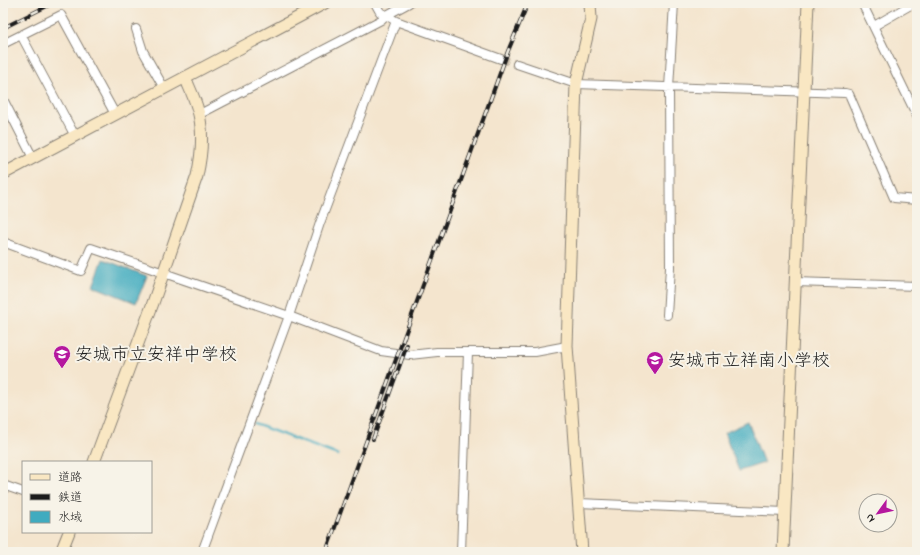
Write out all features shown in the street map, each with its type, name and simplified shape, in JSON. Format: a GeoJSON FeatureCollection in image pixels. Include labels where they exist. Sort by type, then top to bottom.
{"type":"FeatureCollection","features":[{"type":"Feature","properties":{"kind":"street"},"geometry":{"type":"LineString","coordinates":[[3,174],[326,3]]}},
{"type":"Feature","properties":{"kind":"street"},"geometry":{"type":"LineString","coordinates":[[375,3],[380,12],[396,21],[501,59]]}},
{"type":"Feature","properties":{"kind":"street"},"geometry":{"type":"LineString","coordinates":[[198,115],[381,20],[409,3]]}},
{"type":"Feature","properties":{"kind":"street"},"geometry":{"type":"LineString","coordinates":[[582,552],[567,346],[576,84],[591,19],[590,3]]}},
{"type":"Feature","properties":{"kind":"street"},"geometry":{"type":"LineString","coordinates":[[667,315],[670,268],[669,88],[674,3]]}},
{"type":"Feature","properties":{"kind":"street"},"geometry":{"type":"LineString","coordinates":[[783,552],[808,3]]}},
{"type":"Feature","properties":{"kind":"street"},"geometry":{"type":"LineString","coordinates":[[862,3],[917,116]]}},
{"type":"Feature","properties":{"kind":"street"},"geometry":{"type":"LineString","coordinates":[[874,26],[914,3]]}},
{"type":"Feature","properties":{"kind":"street"},"geometry":{"type":"LineString","coordinates":[[3,44],[61,15],[115,114]]}},
{"type":"Feature","properties":{"kind":"street"},"geometry":{"type":"LineString","coordinates":[[202,552],[289,316],[320,223],[396,21]]}},
{"type":"Feature","properties":{"kind":"street"},"geometry":{"type":"LineString","coordinates":[[136,29],[145,56],[164,88]]}},
{"type":"Feature","properties":{"kind":"street"},"geometry":{"type":"LineString","coordinates":[[21,35],[75,136]]}},
{"type":"Feature","properties":{"kind":"street"},"geometry":{"type":"LineString","coordinates":[[517,64],[576,84],[669,88],[804,90],[848,94],[894,198],[917,200]]}},
{"type":"Feature","properties":{"kind":"street"},"geometry":{"type":"LineString","coordinates":[[94,461],[153,303],[197,176],[201,158],[201,136],[197,108],[185,77]]}},
{"type":"Feature","properties":{"kind":"street"},"geometry":{"type":"LineString","coordinates":[[3,99],[33,158]]}},
{"type":"Feature","properties":{"kind":"street"},"geometry":{"type":"LineString","coordinates":[[3,242],[81,271],[91,248],[289,316],[381,351],[410,355],[436,352],[535,352],[567,346]]}},
{"type":"Feature","properties":{"kind":"street"},"geometry":{"type":"LineString","coordinates":[[795,282],[917,286]]}},
{"type":"Feature","properties":{"kind":"street"},"geometry":{"type":"LineString","coordinates":[[461,552],[468,352]]}},
{"type":"Feature","properties":{"kind":"street"},"geometry":{"type":"LineString","coordinates":[[3,484],[22,492]]}},
{"type":"Feature","properties":{"kind":"street"},"geometry":{"type":"LineString","coordinates":[[579,503],[785,512]]}},
{"type":"Feature","properties":{"kind":"street"},"geometry":{"type":"LineString","coordinates":[[61,552],[69,533]]}},
{"type":"Feature","properties":{"kind":"water"},"geometry":{"type":"Polygon","coordinates":[[[103,259],[147,276],[136,303],[93,286],[103,259]]]}},
{"type":"Feature","properties":{"kind":"water"},"geometry":{"type":"Polygon","coordinates":[[[748,422],[764,463],[739,471],[724,433],[748,422]]]}},
{"type":"Feature","properties":{"kind":"waterway"},"geometry":{"type":"LineString","coordinates":[[255,424],[338,455]]}},
{"type":"Feature","properties":{"kind":"tunnel"},"geometry":{"type":"LineString","coordinates":[[501,59],[517,64]]}},
{"type":"Feature","properties":{"kind":"railway"},"geometry":{"type":"LineString","coordinates":[[3,28],[53,3]]}},
{"type":"Feature","properties":{"kind":"railway"},"geometry":{"type":"LineString","coordinates":[[326,552],[508,51],[528,3]]}},
{"type":"Feature","properties":{"kind":"railway"},"geometry":{"type":"LineString","coordinates":[[373,439],[407,345]]}},
{"type":"Feature","properties":{"kind":"place","name":"安城市立安祥中学校"},"geometry":{"type":"Point","coordinates":[62,369]}},
{"type":"Feature","properties":{"kind":"place","name":"安城市立祥南小学校"},"geometry":{"type":"Point","coordinates":[655,375]}}]}
